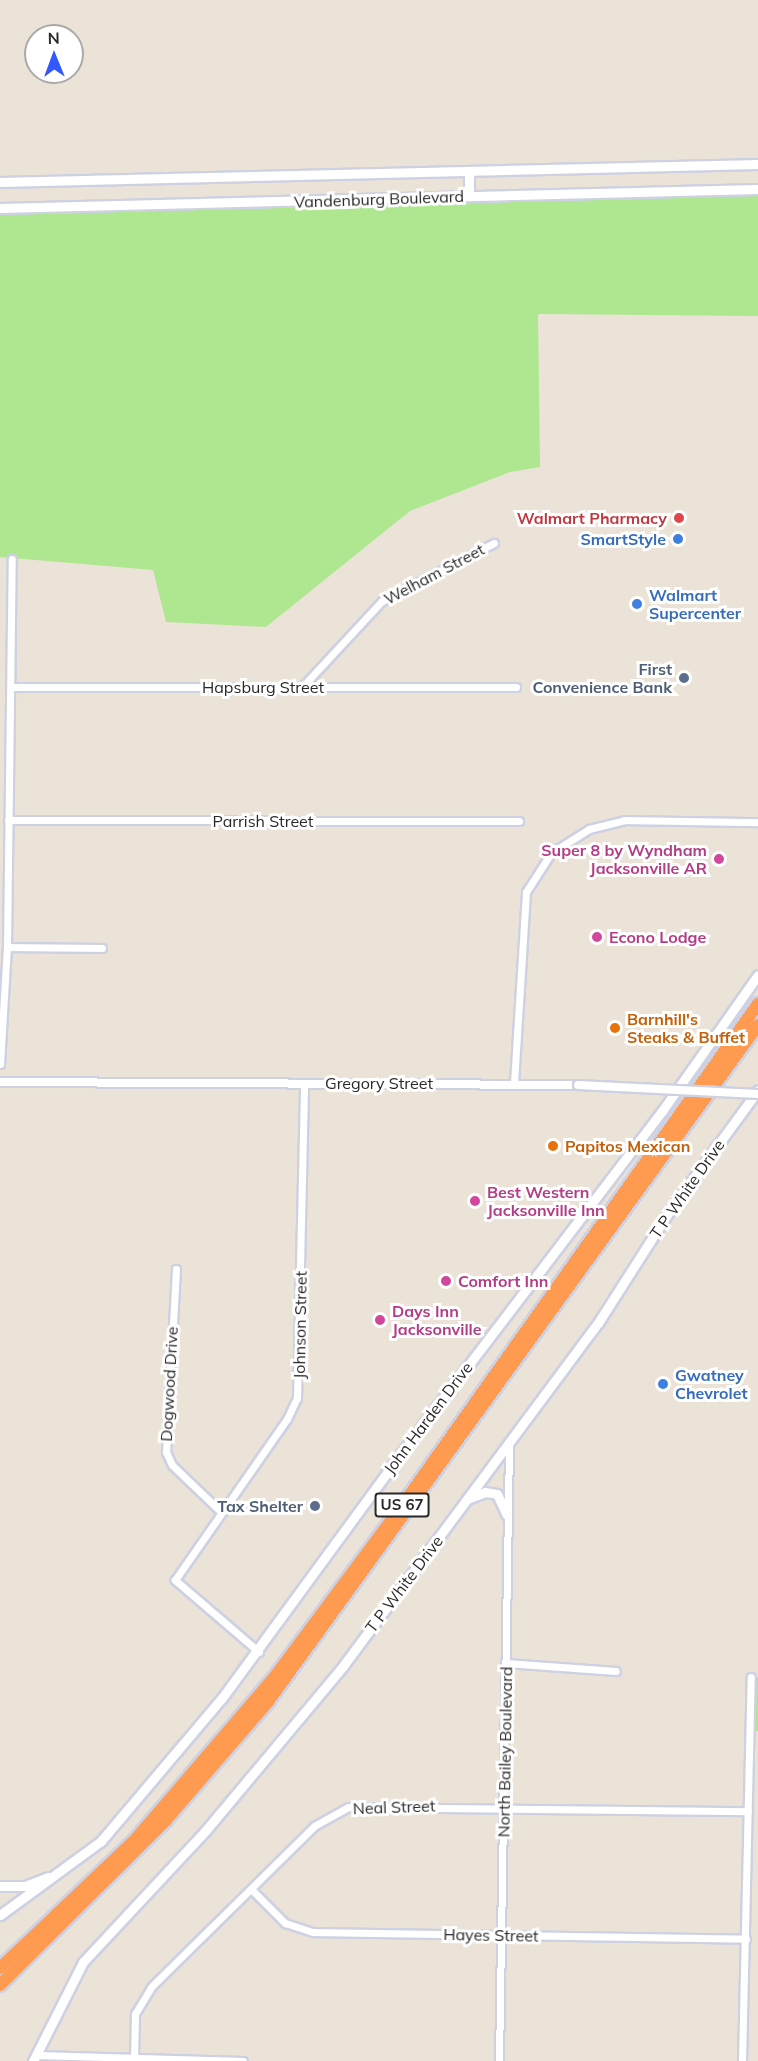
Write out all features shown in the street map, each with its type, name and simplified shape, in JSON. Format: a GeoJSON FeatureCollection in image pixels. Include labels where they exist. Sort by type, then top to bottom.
{"type":"FeatureCollection","features":[{"type":"Feature","properties":{"kind":"highway","name":"US 67"},"geometry":{"type":"LineString","coordinates":[[0,1968],[134,1841],[273,1679],[404,1503],[758,1004]]}},
{"type":"Feature","properties":{"kind":"highway","name":"US 67"},"geometry":{"type":"LineString","coordinates":[[0,1985],[166,1820],[267,1703],[758,1025]]}},
{"type":"Feature","properties":{"kind":"main road","name":"Vandenburg Boulevard"},"geometry":{"type":"LineString","coordinates":[[0,182],[758,164]]}},
{"type":"Feature","properties":{"kind":"main road"},"geometry":{"type":"LineString","coordinates":[[469,171],[469,196]]}},
{"type":"Feature","properties":{"kind":"main road","name":"Vandenburg Boulevard"},"geometry":{"type":"LineString","coordinates":[[0,208],[758,189]]}},
{"type":"Feature","properties":{"kind":"main road","name":"John Harden Drive"},"geometry":{"type":"LineString","coordinates":[[0,1915],[101,1841],[118,1824],[259,1652],[402,1451],[662,1111],[758,975]]}},
{"type":"Feature","properties":{"kind":"main road","name":"T P White Drive"},"geometry":{"type":"LineString","coordinates":[[35,2058],[83,1962],[280,1745],[598,1323],[668,1213],[758,1092]]}},
{"type":"Feature","properties":{"kind":"main road"},"geometry":{"type":"LineString","coordinates":[[467,1499],[485,1492],[497,1494],[507,1515]]}},
{"type":"Feature","properties":{"kind":"main road"},"geometry":{"type":"LineString","coordinates":[[0,1886],[25,1886],[56,1874]]}},
{"type":"Feature","properties":{"kind":"street","name":"Welham Street"},"geometry":{"type":"LineString","coordinates":[[302,687],[382,601],[494,543]]}},
{"type":"Feature","properties":{"kind":"street"},"geometry":{"type":"LineString","coordinates":[[0,1064],[3,960],[7,947],[12,559]]}},
{"type":"Feature","properties":{"kind":"street"},"geometry":{"type":"LineString","coordinates":[[0,614],[10,614]]}},
{"type":"Feature","properties":{"kind":"street","name":"Hapsburg Street"},"geometry":{"type":"LineString","coordinates":[[11,687],[516,687]]}},
{"type":"Feature","properties":{"kind":"street","name":"Parrish Street"},"geometry":{"type":"LineString","coordinates":[[8,820],[519,821]]}},
{"type":"Feature","properties":{"kind":"street"},"geometry":{"type":"LineString","coordinates":[[514,1083],[526,892],[551,853],[589,829],[624,820],[758,822]]}},
{"type":"Feature","properties":{"kind":"street"},"geometry":{"type":"LineString","coordinates":[[7,947],[102,948]]}},
{"type":"Feature","properties":{"kind":"street","name":"Gregory Street"},"geometry":{"type":"LineString","coordinates":[[0,1082],[514,1083],[758,1092]]}},
{"type":"Feature","properties":{"kind":"street","name":"Johnson Street"},"geometry":{"type":"LineString","coordinates":[[259,1652],[175,1580],[287,1419],[299,1386],[304,1083]]}},
{"type":"Feature","properties":{"kind":"street","name":"Dogwood Drive"},"geometry":{"type":"LineString","coordinates":[[176,1269],[166,1452],[172,1465],[221,1512]]}},
{"type":"Feature","properties":{"kind":"street","name":"North Bailey Boulevard"},"geometry":{"type":"LineString","coordinates":[[499,2061],[509,1442]]}},
{"type":"Feature","properties":{"kind":"street"},"geometry":{"type":"LineString","coordinates":[[506,1664],[615,1671]]}},
{"type":"Feature","properties":{"kind":"street"},"geometry":{"type":"LineString","coordinates":[[742,2061],[751,1677]]}},
{"type":"Feature","properties":{"kind":"street","name":"Neal Street"},"geometry":{"type":"LineString","coordinates":[[134,2059],[134,2018],[139,2003],[314,1826],[348,1807],[504,1806],[748,1811]]}},
{"type":"Feature","properties":{"kind":"street","name":"Hayes Street"},"geometry":{"type":"LineString","coordinates":[[252,1890],[285,1923],[313,1932],[746,1939]]}},
{"type":"Feature","properties":{"kind":"street"},"geometry":{"type":"LineString","coordinates":[[35,2058],[243,2061]]}},
{"type":"Feature","properties":{"kind":"green space"},"geometry":{"type":"Polygon","coordinates":[[[758,189],[758,316],[538,314],[540,467],[510,472],[410,511],[266,627],[166,622],[153,570],[0,557],[0,208],[758,189]]]}},
{"type":"Feature","properties":{"kind":"green space"},"geometry":{"type":"Polygon","coordinates":[[[751,1677],[758,1677],[758,1731],[751,1731],[751,1677]]]}},
{"type":"Feature","properties":{"kind":"place","name":"Walmart Pharmacy"},"geometry":{"type":"Point","coordinates":[679,518]}},
{"type":"Feature","properties":{"kind":"place","name":"SmartStyle"},"geometry":{"type":"Point","coordinates":[678,539]}},
{"type":"Feature","properties":{"kind":"place","name":"Walmart Supercenter"},"geometry":{"type":"Point","coordinates":[637,604]}},
{"type":"Feature","properties":{"kind":"place","name":"First Convenience Bank"},"geometry":{"type":"Point","coordinates":[684,678]}},
{"type":"Feature","properties":{"kind":"place","name":"Super 8 by Wyndham Jacksonville AR"},"geometry":{"type":"Point","coordinates":[719,859]}},
{"type":"Feature","properties":{"kind":"place","name":"Econo Lodge"},"geometry":{"type":"Point","coordinates":[597,937]}},
{"type":"Feature","properties":{"kind":"place","name":"Barnhill's Steaks & Buffet"},"geometry":{"type":"Point","coordinates":[615,1028]}},
{"type":"Feature","properties":{"kind":"place","name":"Papitos Mexican"},"geometry":{"type":"Point","coordinates":[553,1146]}},
{"type":"Feature","properties":{"kind":"place","name":"Best Western Jacksonville Inn"},"geometry":{"type":"Point","coordinates":[475,1201]}},
{"type":"Feature","properties":{"kind":"place","name":"Comfort Inn"},"geometry":{"type":"Point","coordinates":[446,1281]}},
{"type":"Feature","properties":{"kind":"place","name":"Days Inn Jacksonville"},"geometry":{"type":"Point","coordinates":[380,1320]}},
{"type":"Feature","properties":{"kind":"place","name":"Gwatney Chevrolet"},"geometry":{"type":"Point","coordinates":[663,1384]}},
{"type":"Feature","properties":{"kind":"place","name":"Tax Shelter"},"geometry":{"type":"Point","coordinates":[315,1506]}}]}
